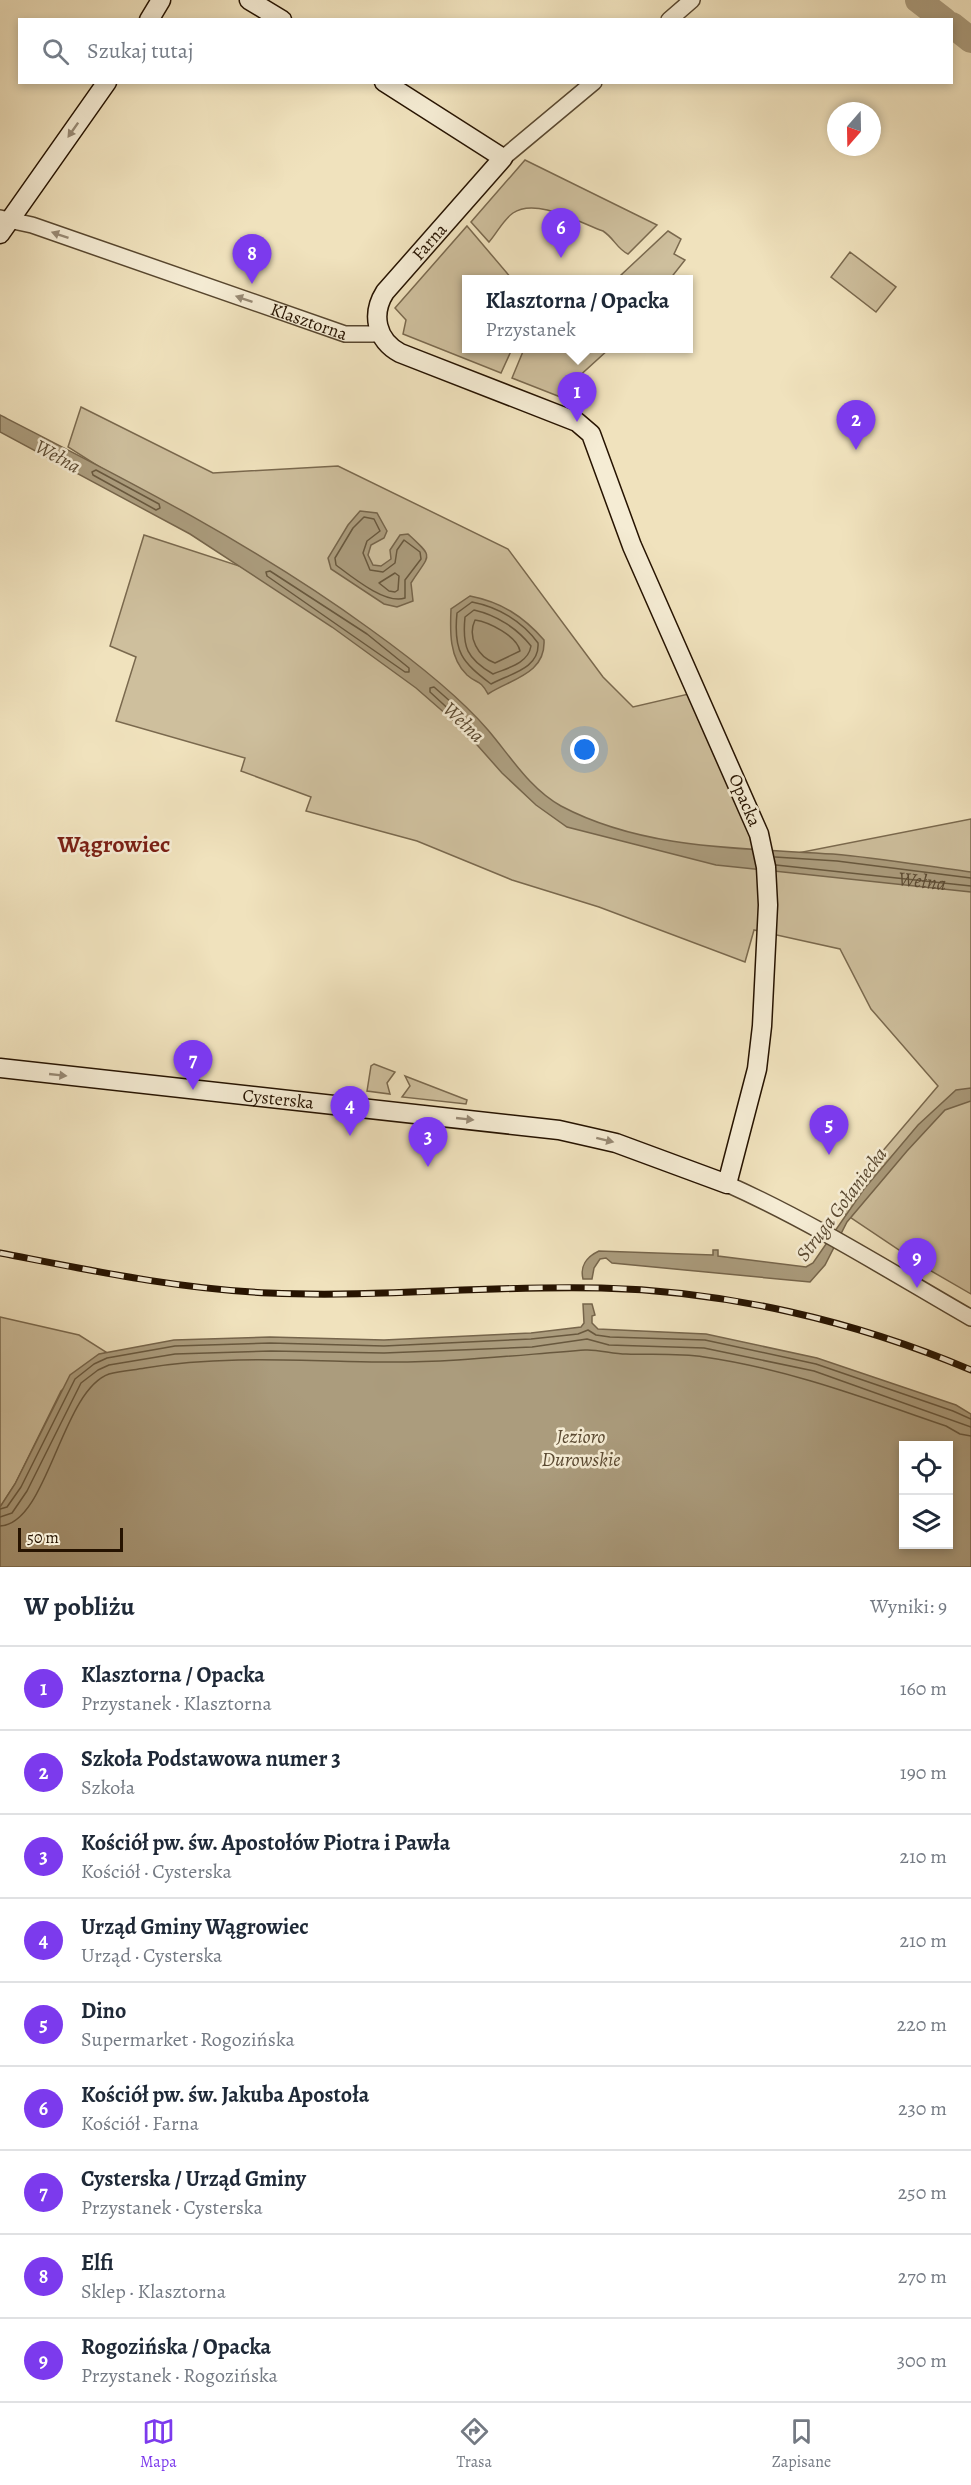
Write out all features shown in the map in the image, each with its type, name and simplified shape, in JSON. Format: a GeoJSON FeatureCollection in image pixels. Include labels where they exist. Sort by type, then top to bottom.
{"type":"FeatureCollection","features":[{"type":"Feature","properties":{"kind":"main road"},"geometry":{"type":"LineString","coordinates":[[149,18],[161,0]]}},
{"type":"Feature","properties":{"kind":"main road"},"geometry":{"type":"LineString","coordinates":[[249,0],[279,18]]}},
{"type":"Feature","properties":{"kind":"main road"},"geometry":{"type":"LineString","coordinates":[[3,224],[106,84]]}},
{"type":"Feature","properties":{"kind":"main road"},"geometry":{"type":"LineString","coordinates":[[387,84],[503,158]]}},
{"type":"Feature","properties":{"kind":"main road","name":"Farna"},"geometry":{"type":"LineString","coordinates":[[380,334],[377,314],[379,303],[385,292],[503,158]]}},
{"type":"Feature","properties":{"kind":"main road","name":"Opacka"},"geometry":{"type":"LineString","coordinates":[[380,334],[391,347],[400,353],[577,422],[593,438],[632,546],[759,834],[766,867],[768,905],[760,1050],[727,1184]]}},
{"type":"Feature","properties":{"kind":"main road","name":"Cysterska"},"geometry":{"type":"LineString","coordinates":[[0,1068],[522,1125],[588,1136],[649,1155],[727,1184]]}},
{"type":"Feature","properties":{"kind":"street"},"geometry":{"type":"LineString","coordinates":[[671,18],[692,0]]}},
{"type":"Feature","properties":{"kind":"street"},"geometry":{"type":"LineString","coordinates":[[503,158],[592,84]]}},
{"type":"Feature","properties":{"kind":"street","name":"Klasztorna"},"geometry":{"type":"LineString","coordinates":[[3,224],[32,225],[345,334],[380,334]]}},
{"type":"Feature","properties":{"kind":"street"},"geometry":{"type":"LineString","coordinates":[[727,1184],[819,1230],[971,1318]]}},
{"type":"Feature","properties":{"kind":"shaded area"},"geometry":{"type":"Polygon","coordinates":[[[525,160],[657,225],[628,254],[603,231],[558,213],[534,208],[523,209],[509,216],[489,242],[471,222],[525,160]]]}},
{"type":"Feature","properties":{"kind":"shaded area"},"geometry":{"type":"Polygon","coordinates":[[[467,226],[509,275],[462,275],[462,353],[510,353],[501,373],[403,334],[406,320],[395,308],[467,226]]]}},
{"type":"Feature","properties":{"kind":"shaded area"},"geometry":{"type":"Polygon","coordinates":[[[668,231],[681,239],[674,254],[685,260],[673,275],[621,275],[668,231]]]}},
{"type":"Feature","properties":{"kind":"shaded area"},"geometry":{"type":"Polygon","coordinates":[[[850,252],[896,287],[876,312],[831,277],[850,252]]]}},
{"type":"Feature","properties":{"kind":"shaded area"},"geometry":{"type":"Polygon","coordinates":[[[522,353],[605,353],[575,380],[568,400],[512,378],[522,353]]]}},
{"type":"Feature","properties":{"kind":"shaded area"},"geometry":{"type":"Polygon","coordinates":[[[81,407],[213,473],[338,466],[508,549],[603,677],[633,707],[697,692],[759,834],[757,861],[971,819],[971,1294],[926,1268],[835,1207],[938,1086],[871,1009],[840,949],[754,930],[745,962],[599,907],[512,880],[417,841],[306,811],[311,797],[241,771],[245,758],[116,721],[136,657],[110,646],[144,535],[273,577],[68,447],[81,407]]]}},
{"type":"Feature","properties":{"kind":"shaded area"},"geometry":{"type":"Polygon","coordinates":[[[374,1064],[395,1072],[387,1083],[390,1094],[367,1091],[371,1066],[374,1064]]]}},
{"type":"Feature","properties":{"kind":"shaded area"},"geometry":{"type":"Polygon","coordinates":[[[405,1076],[467,1100],[466,1104],[402,1097],[410,1086],[405,1076]]]}},
{"type":"Feature","properties":{"kind":"shaded area"},"geometry":{"type":"Polygon","coordinates":[[[0,1317],[79,1335],[106,1352],[61,1391],[15,1484],[0,1507],[0,1317]]]}},
{"type":"Feature","properties":{"kind":"water","name":"Wełna"},"geometry":{"type":"Polygon","coordinates":[[[0,415],[190,515],[282,569],[326,598],[401,652],[448,690],[488,730],[530,782],[561,806],[626,831],[660,839],[729,848],[833,854],[971,872],[971,892],[716,865],[567,827],[536,805],[502,773],[463,729],[416,688],[332,627],[190,534],[0,432],[0,415]]]}},
{"type":"Feature","properties":{"kind":"water"},"geometry":{"type":"Polygon","coordinates":[[[360,511],[377,513],[387,531],[384,538],[371,545],[368,555],[373,565],[381,566],[391,559],[390,550],[400,535],[408,534],[426,553],[426,561],[411,583],[413,601],[397,607],[384,604],[331,569],[328,558],[348,525],[360,511]]]}},
{"type":"Feature","properties":{"kind":"water"},"geometry":{"type":"Polygon","coordinates":[[[470,596],[492,602],[511,611],[544,640],[543,651],[533,668],[488,694],[461,668],[452,644],[451,609],[470,596]]]}},
{"type":"Feature","properties":{"kind":"water"},"geometry":{"type":"Polygon","coordinates":[[[971,1088],[971,1101],[945,1110],[847,1222],[825,1265],[810,1282],[612,1263],[606,1258],[600,1259],[594,1268],[592,1279],[583,1279],[582,1270],[585,1263],[599,1251],[713,1255],[713,1250],[718,1250],[718,1256],[806,1267],[813,1263],[864,1189],[918,1125],[956,1090],[971,1088]]]}},
{"type":"Feature","properties":{"kind":"water","name":"Jezioro Durowskie"},"geometry":{"type":"Polygon","coordinates":[[[583,1304],[592,1304],[595,1315],[592,1316],[592,1323],[598,1329],[706,1334],[817,1358],[956,1405],[971,1414],[971,1567],[0,1567],[0,1507],[15,1484],[70,1375],[99,1354],[174,1340],[270,1337],[384,1340],[531,1333],[581,1327],[584,1323],[583,1304]]]}},
{"type":"Feature","properties":{"kind":"waterway"},"geometry":{"type":"LineString","coordinates":[[918,0],[941,18]]}},
{"type":"Feature","properties":{"kind":"waterway"},"geometry":{"type":"LineString","coordinates":[[953,26],[971,40]]}},
{"type":"Feature","properties":{"kind":"railway"},"geometry":{"type":"LineString","coordinates":[[0,1253],[167,1283],[235,1291],[352,1294],[518,1288],[601,1288],[696,1295],[743,1302],[836,1323],[882,1337],[971,1370]]}},
{"type":"Feature","properties":{"kind":"place","name":"Kościół pw. św. Jakuba Apostoła"},"geometry":{"type":"Point","coordinates":[561,258]}},
{"type":"Feature","properties":{"kind":"place","name":"Elfi"},"geometry":{"type":"Point","coordinates":[252,284]}},
{"type":"Feature","properties":{"kind":"place","name":"Klasztorna / Opacka"},"geometry":{"type":"Point","coordinates":[577,422]}},
{"type":"Feature","properties":{"kind":"place","name":"Szkoła Podstawowa numer 3"},"geometry":{"type":"Point","coordinates":[856,450]}},
{"type":"Feature","properties":{"kind":"place","name":"Cysterska / Urząd Gminy"},"geometry":{"type":"Point","coordinates":[193,1090]}},
{"type":"Feature","properties":{"kind":"place","name":"Urząd Gminy Wągrowiec"},"geometry":{"type":"Point","coordinates":[350,1136]}},
{"type":"Feature","properties":{"kind":"place","name":"Dino"},"geometry":{"type":"Point","coordinates":[829,1155]}},
{"type":"Feature","properties":{"kind":"place","name":"Kościół pw. św. Apostołów Piotra i Pawła"},"geometry":{"type":"Point","coordinates":[428,1167]}},
{"type":"Feature","properties":{"kind":"place","name":"Rogozińska / Opacka"},"geometry":{"type":"Point","coordinates":[917,1288]}},
{"type":"Feature","properties":{"kind":"district","name":"Wągrowiec"},"geometry":{"type":"Point","coordinates":[114,844]}},
{"type":"Feature","properties":{"kind":"water label","name":"Struga Gołaniecka"},"geometry":{"type":"Point","coordinates":[841,1204]}}]}
